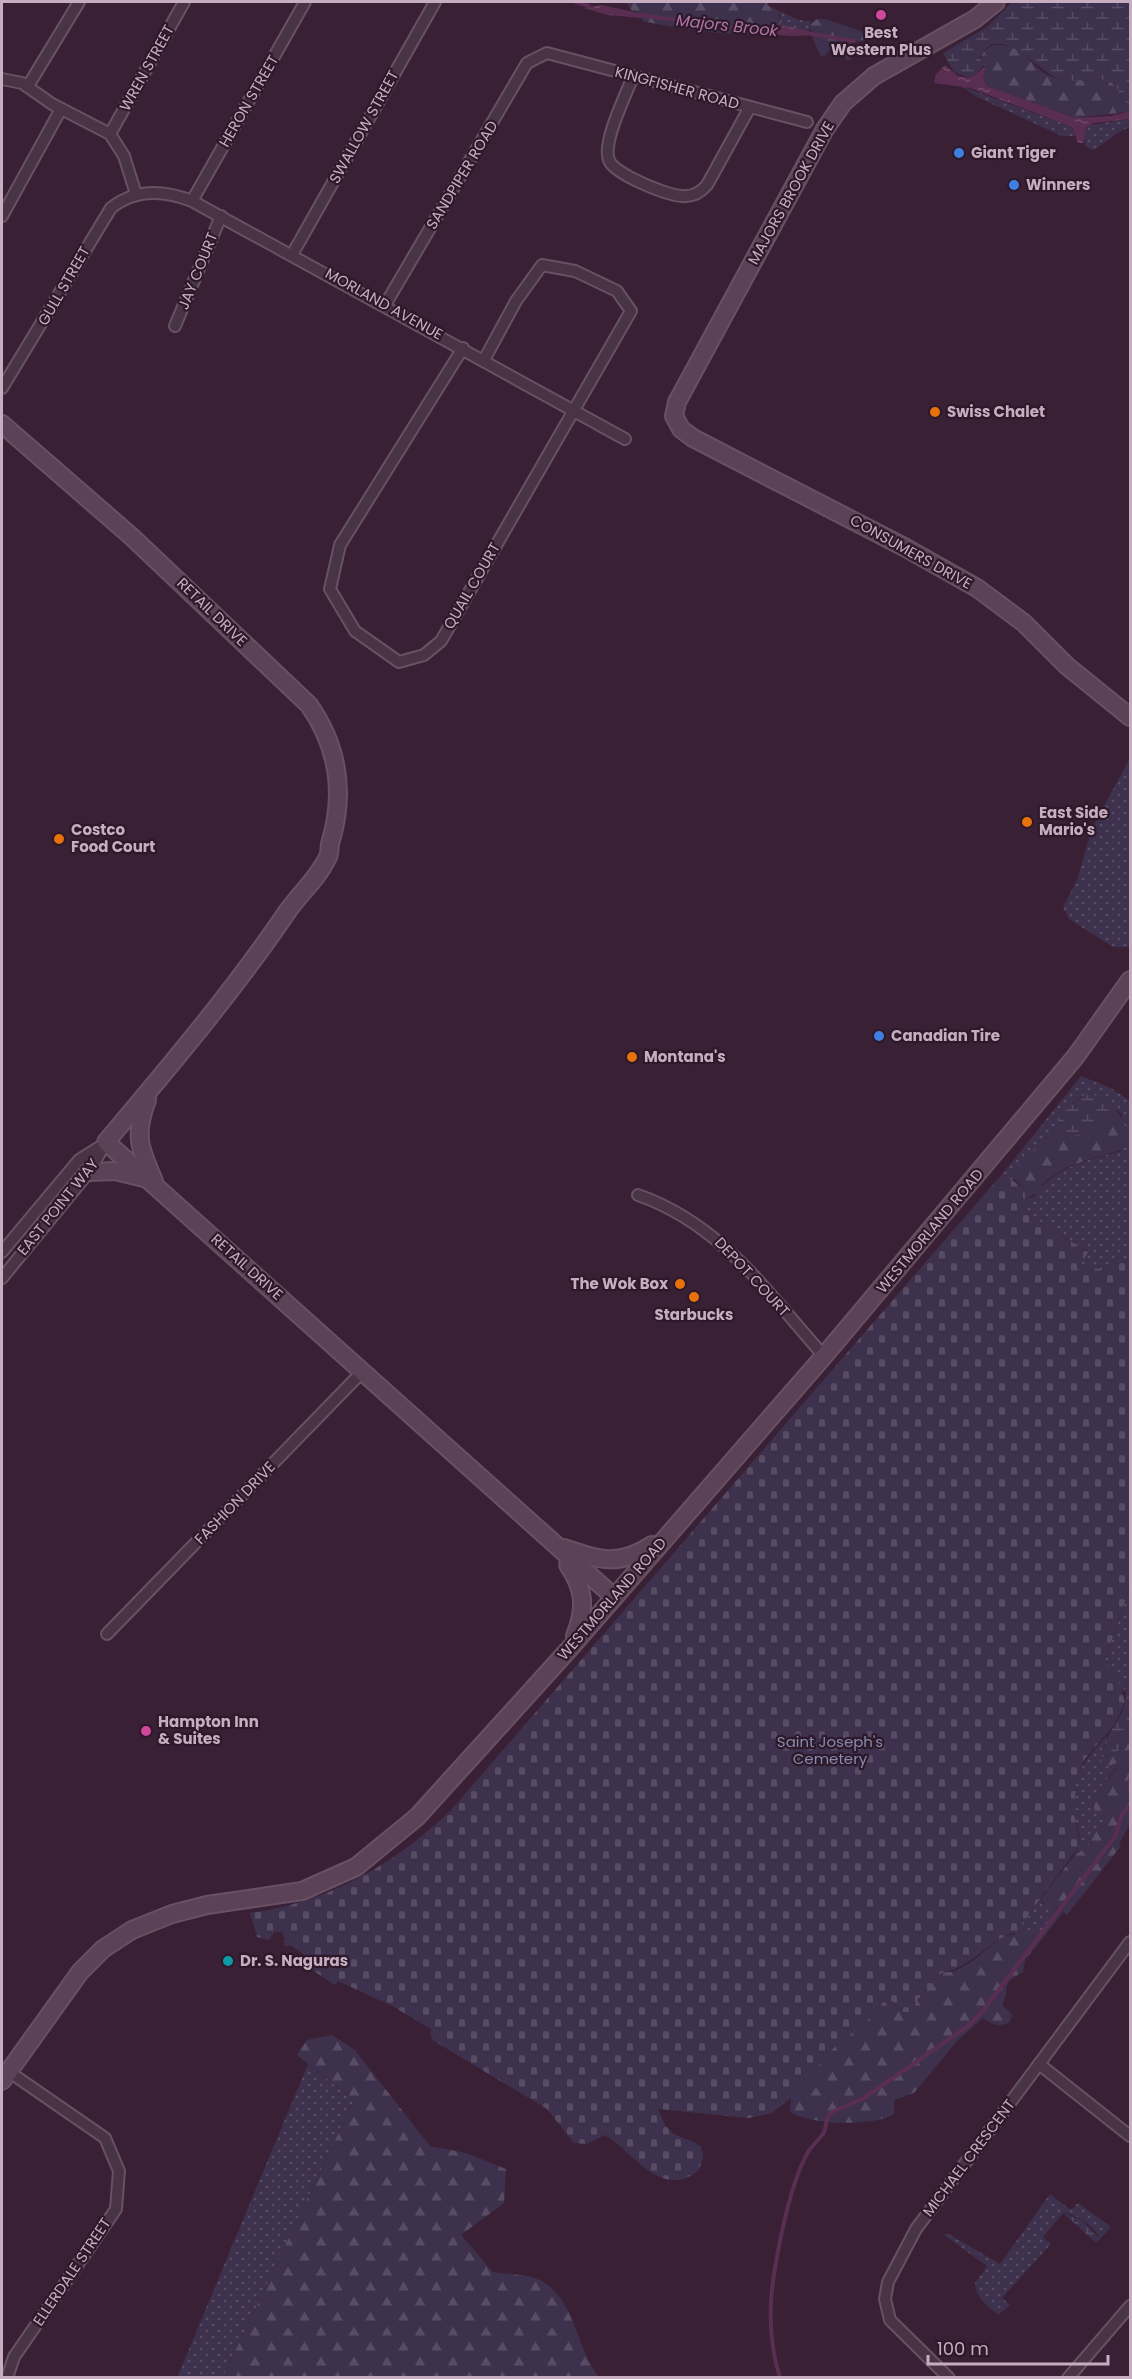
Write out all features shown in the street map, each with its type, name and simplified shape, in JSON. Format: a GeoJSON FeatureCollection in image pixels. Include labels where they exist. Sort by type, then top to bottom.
{"type":"FeatureCollection","features":[{"type":"Feature","properties":{"kind":"street"},"geometry":{"type":"LineString","coordinates":[[28,86],[79,2]]}},
{"type":"Feature","properties":{"kind":"street","name":"WREN STREET"},"geometry":{"type":"LineString","coordinates":[[110,134],[183,2]]}},
{"type":"Feature","properties":{"kind":"street","name":"HERON STREET"},"geometry":{"type":"LineString","coordinates":[[192,201],[305,2]]}},
{"type":"Feature","properties":{"kind":"street","name":"SWALLOW STREET"},"geometry":{"type":"LineString","coordinates":[[293,254],[435,2]]}},
{"type":"Feature","properties":{"kind":"street","name":"MAJORS BROOK DRIVE"},"geometry":{"type":"LineString","coordinates":[[674,416],[678,402],[791,191],[825,129],[843,103],[890,66],[975,19],[996,2]]}},
{"type":"Feature","properties":{"kind":"street","name":"KINGFISHER ROAD"},"geometry":{"type":"LineString","coordinates":[[547,53],[807,122]]}},
{"type":"Feature","properties":{"kind":"street","name":"SANDPIPER ROAD"},"geometry":{"type":"LineString","coordinates":[[385,305],[527,63],[547,53]]}},
{"type":"Feature","properties":{"kind":"street"},"geometry":{"type":"LineString","coordinates":[[633,76],[607,146],[608,159],[612,167],[625,176],[680,196],[696,193],[707,185],[750,107]]}},
{"type":"Feature","properties":{"kind":"street"},"geometry":{"type":"LineString","coordinates":[[2,79],[28,86],[61,108],[110,134],[124,156],[136,194]]}},
{"type":"Feature","properties":{"kind":"street"},"geometry":{"type":"LineString","coordinates":[[2,216],[61,108]]}},
{"type":"Feature","properties":{"kind":"street","name":"MORLAND AVENUE"},"geometry":{"type":"LineString","coordinates":[[136,194],[158,192],[192,201],[293,254],[626,439]]}},
{"type":"Feature","properties":{"kind":"street","name":"GULL STREET"},"geometry":{"type":"LineString","coordinates":[[2,388],[106,214],[119,201],[136,194]]}},
{"type":"Feature","properties":{"kind":"street","name":"JAY COURT"},"geometry":{"type":"LineString","coordinates":[[175,326],[221,216]]}},
{"type":"Feature","properties":{"kind":"street","name":"QUAIL COURT"},"geometry":{"type":"LineString","coordinates":[[463,348],[340,545],[330,589],[355,631],[399,662],[423,656],[441,641],[631,311],[617,291],[575,271],[542,265],[516,301],[484,360]]}},
{"type":"Feature","properties":{"kind":"street","name":"CONSUMERS DRIVE"},"geometry":{"type":"LineString","coordinates":[[674,416],[681,429],[693,438],[906,548],[977,588],[1024,623],[1067,666],[1131,717]]}},
{"type":"Feature","properties":{"kind":"street","name":"RETAIL DRIVE"},"geometry":{"type":"LineString","coordinates":[[2,424],[132,537],[309,705],[326,732],[335,760],[339,798],[330,845],[321,851],[300,885],[294,902],[250,966],[106,1142],[614,1597]]}},
{"type":"Feature","properties":{"kind":"street","name":"WESTMORLAND ROAD"},"geometry":{"type":"LineString","coordinates":[[5,2076],[80,1972],[103,1949],[132,1930],[172,1914],[207,1905],[302,1890],[356,1867],[417,1817],[571,1647],[824,1356],[1076,1056],[1131,980]]}},
{"type":"Feature","properties":{"kind":"street"},"geometry":{"type":"LineString","coordinates":[[153,1086],[139,1122],[138,1141],[155,1184]]}},
{"type":"Feature","properties":{"kind":"street","name":"EAST POINT WAY"},"geometry":{"type":"LineString","coordinates":[[2,1278],[89,1172],[106,1142]]}},
{"type":"Feature","properties":{"kind":"street","name":"EAST POINT WAY"},"geometry":{"type":"LineString","coordinates":[[2,1252],[79,1160],[106,1142]]}},
{"type":"Feature","properties":{"kind":"street"},"geometry":{"type":"LineString","coordinates":[[89,1172],[115,1171],[138,1175],[155,1184]]}},
{"type":"Feature","properties":{"kind":"street","name":"DEPOT COURT"},"geometry":{"type":"LineString","coordinates":[[638,1195],[689,1218],[724,1245],[824,1356]]}},
{"type":"Feature","properties":{"kind":"street","name":"FASHION DRIVE"},"geometry":{"type":"LineString","coordinates":[[107,1634],[363,1371]]}},
{"type":"Feature","properties":{"kind":"street"},"geometry":{"type":"LineString","coordinates":[[554,1544],[610,1561],[640,1553],[667,1536]]}},
{"type":"Feature","properties":{"kind":"street"},"geometry":{"type":"LineString","coordinates":[[554,1544],[575,1575],[584,1594],[584,1610],[571,1647]]}},
{"type":"Feature","properties":{"kind":"street","name":"MICHAEL CRESCENT"},"geometry":{"type":"LineString","coordinates":[[949,2378],[890,2320],[886,2307],[886,2290],[897,2263],[916,2229],[1131,1942]]}},
{"type":"Feature","properties":{"kind":"street"},"geometry":{"type":"LineString","coordinates":[[1039,2064],[1131,2136]]}},
{"type":"Feature","properties":{"kind":"street","name":"ELLERDALE STREET"},"geometry":{"type":"LineString","coordinates":[[5,2076],[105,2138],[119,2171],[116,2209],[14,2357],[7,2378]]}},
{"type":"Feature","properties":{"kind":"street"},"geometry":{"type":"LineString","coordinates":[[1068,2378],[1131,2306]]}},
{"type":"Feature","properties":{"kind":"green space"},"geometry":{"type":"Polygon","coordinates":[[[626,2],[769,2],[767,5],[777,10],[782,21],[768,33],[706,32],[643,21],[639,13],[631,10],[626,2]]]}},
{"type":"Feature","properties":{"kind":"green space"},"geometry":{"type":"Polygon","coordinates":[[[1012,2],[1130,2],[1130,111],[1127,112],[1117,88],[1110,81],[1060,79],[1019,52],[997,43],[988,47],[980,58],[983,67],[970,78],[954,72],[943,53],[987,27],[1012,2]]]}},
{"type":"Feature","properties":{"kind":"green space"},"geometry":{"type":"Polygon","coordinates":[[[777,10],[799,20],[811,21],[809,31],[780,25],[781,16],[777,10]]]}},
{"type":"Feature","properties":{"kind":"green space"},"geometry":{"type":"Polygon","coordinates":[[[817,19],[825,19],[867,33],[870,39],[851,43],[854,47],[851,60],[846,60],[841,46],[835,43],[826,55],[821,56],[812,37],[815,35],[808,26],[817,19]]]}},
{"type":"Feature","properties":{"kind":"green space"},"geometry":{"type":"Polygon","coordinates":[[[994,45],[1021,51],[1042,71],[1058,79],[1110,81],[1117,88],[1127,112],[1076,118],[987,86],[983,80],[985,67],[981,64],[981,57],[994,45]]]}},
{"type":"Feature","properties":{"kind":"green space"},"geometry":{"type":"Polygon","coordinates":[[[961,86],[1072,127],[1075,136],[1062,136],[977,97],[961,86]]]}},
{"type":"Feature","properties":{"kind":"green space"},"geometry":{"type":"Polygon","coordinates":[[[1130,119],[1130,127],[1092,150],[1085,146],[1085,132],[1089,125],[1130,119]]]}},
{"type":"Feature","properties":{"kind":"green space"},"geometry":{"type":"Polygon","coordinates":[[[1130,758],[1130,947],[1113,947],[1069,919],[1063,907],[1077,880],[1092,828],[1130,758]]]}},
{"type":"Feature","properties":{"kind":"green space"},"geometry":{"type":"Polygon","coordinates":[[[1081,1076],[1111,1088],[1130,1101],[1130,1264],[1073,1281],[1070,1280],[1087,1251],[1027,1214],[1025,1199],[1034,1197],[1051,1178],[1072,1166],[1121,1151],[1122,1114],[1094,1095],[1084,1095],[1064,1113],[1043,1142],[1021,1166],[1013,1178],[1014,1182],[1002,1174],[1081,1076]]]}},
{"type":"Feature","properties":{"kind":"green space"},"geometry":{"type":"Polygon","coordinates":[[[1084,1095],[1094,1095],[1112,1106],[1096,1128],[1085,1136],[1056,1132],[1037,1149],[1066,1110],[1084,1095]]]}},
{"type":"Feature","properties":{"kind":"green space"},"geometry":{"type":"Polygon","coordinates":[[[1112,1106],[1126,1128],[1126,1139],[1121,1150],[1062,1170],[1052,1176],[1039,1192],[1025,1199],[1024,1188],[1013,1178],[1018,1165],[1056,1132],[1075,1135],[1112,1106]]]}},
{"type":"Feature","properties":{"kind":"green space","name":"Saint Joseph's Cemetery"},"geometry":{"type":"Polygon","coordinates":[[[1002,1174],[1024,1188],[1027,1214],[1088,1252],[1071,1280],[1073,1281],[1086,1266],[1108,1271],[1116,1261],[1130,1264],[1130,1586],[1105,1661],[1121,1686],[1125,1703],[1114,1725],[1084,1760],[1076,1782],[1074,1813],[1080,1845],[1016,1932],[995,1942],[958,1968],[941,1973],[916,2001],[912,2012],[902,2012],[892,2001],[883,2002],[872,2018],[834,2047],[791,2098],[772,2113],[749,2118],[658,2109],[670,2131],[698,2144],[703,2154],[698,2171],[684,2178],[672,2180],[660,2177],[648,2170],[605,2135],[587,2144],[574,2143],[547,2109],[434,2041],[430,2035],[431,2029],[392,2006],[338,1981],[335,1985],[306,1966],[310,1960],[293,1946],[284,1946],[285,1938],[282,1932],[275,1932],[269,1940],[257,1937],[250,1913],[307,1900],[359,1878],[407,1848],[451,1810],[1002,1174]]]}},
{"type":"Feature","properties":{"kind":"green space"},"geometry":{"type":"Polygon","coordinates":[[[1130,1586],[1130,1678],[1124,1692],[1105,1661],[1130,1586]]]}},
{"type":"Feature","properties":{"kind":"green space"},"geometry":{"type":"Polygon","coordinates":[[[1130,1678],[1129,1731],[1118,1751],[1099,1758],[1122,1712],[1130,1678]]]}},
{"type":"Feature","properties":{"kind":"green space"},"geometry":{"type":"Polygon","coordinates":[[[1130,1704],[1130,1824],[1119,1844],[1121,1846],[1067,1915],[1058,1909],[1046,1907],[1041,1899],[1073,1857],[1089,1845],[1094,1831],[1108,1824],[1104,1815],[1095,1811],[1095,1796],[1120,1762],[1105,1767],[1099,1758],[1118,1751],[1129,1731],[1130,1704]]]}},
{"type":"Feature","properties":{"kind":"green space"},"geometry":{"type":"Polygon","coordinates":[[[1107,1735],[1107,1743],[1099,1758],[1110,1765],[1121,1762],[1097,1791],[1093,1805],[1108,1820],[1108,1824],[1099,1828],[1092,1836],[1089,1845],[1073,1857],[1079,1845],[1074,1813],[1074,1789],[1086,1761],[1107,1735]]]}},
{"type":"Feature","properties":{"kind":"green space"},"geometry":{"type":"Polygon","coordinates":[[[1041,1899],[1042,1903],[1063,1912],[1043,1938],[1039,1932],[1018,1936],[1014,1933],[1041,1899]]]}},
{"type":"Feature","properties":{"kind":"green space"},"geometry":{"type":"Polygon","coordinates":[[[1041,1932],[1043,1938],[1025,1960],[1023,1972],[1008,1983],[1002,2005],[1012,2014],[1010,2022],[999,2025],[983,2018],[958,2040],[914,2093],[894,2100],[894,2114],[872,2121],[842,2123],[812,2120],[790,2112],[791,2098],[822,2060],[844,2037],[872,2018],[883,2002],[892,2001],[902,2012],[914,2007],[916,2001],[941,1973],[955,1971],[971,1962],[1003,1936],[1041,1932]]]}},
{"type":"Feature","properties":{"kind":"green space"},"geometry":{"type":"Polygon","coordinates":[[[332,2035],[355,2050],[430,2146],[466,2153],[506,2169],[504,2203],[461,2235],[493,2272],[535,2278],[548,2285],[566,2308],[584,2351],[599,2377],[223,2377],[354,2100],[297,2055],[307,2040],[332,2035]]]}},
{"type":"Feature","properties":{"kind":"green space"},"geometry":{"type":"Polygon","coordinates":[[[308,2064],[354,2100],[223,2377],[177,2378],[308,2064]]]}},
{"type":"Feature","properties":{"kind":"green space"},"geometry":{"type":"Polygon","coordinates":[[[1050,2194],[1071,2210],[1078,2203],[1111,2227],[1100,2239],[1085,2222],[1074,2215],[1063,2213],[1043,2237],[1051,2244],[1002,2298],[1010,2305],[998,2315],[983,2301],[976,2289],[975,2283],[987,2266],[944,2235],[947,2233],[1000,2264],[1050,2194]]]}},
{"type":"Feature","properties":{"kind":"green space"},"geometry":{"type":"Polygon","coordinates":[[[1063,2213],[1082,2220],[1100,2239],[1096,2243],[1063,2213]]]}},
{"type":"Feature","properties":{"kind":"water"},"geometry":{"type":"Polygon","coordinates":[[[602,5],[639,13],[641,18],[608,15],[584,8],[602,5]]]}},
{"type":"Feature","properties":{"kind":"water"},"geometry":{"type":"Polygon","coordinates":[[[780,25],[809,31],[815,35],[766,34],[780,25]]]}},
{"type":"Feature","properties":{"kind":"water"},"geometry":{"type":"Polygon","coordinates":[[[945,65],[958,76],[970,78],[985,67],[983,80],[987,86],[1075,118],[1111,116],[1130,111],[1130,119],[1093,123],[1086,128],[1084,143],[1078,143],[1072,127],[970,88],[934,83],[936,74],[945,65]]]}},
{"type":"Feature","properties":{"kind":"waterway","name":"Majors Brook"},"geometry":{"type":"LineString","coordinates":[[576,2],[589,6]]}},
{"type":"Feature","properties":{"kind":"waterway","name":"Majors Brook"},"geometry":{"type":"LineString","coordinates":[[638,15],[773,32]]}},
{"type":"Feature","properties":{"kind":"waterway","name":"Majors Brook"},"geometry":{"type":"LineString","coordinates":[[811,34],[854,41]]}},
{"type":"Feature","properties":{"kind":"waterway"},"geometry":{"type":"LineString","coordinates":[[1130,1779],[1130,1793]]}},
{"type":"Feature","properties":{"kind":"waterway"},"geometry":{"type":"LineString","coordinates":[[780,2378],[775,2358],[771,2319],[776,2262],[784,2222],[797,2177],[808,2152],[823,2134],[828,2115],[864,2098],[968,2026],[982,2012],[1116,1835],[1121,1816],[1130,1806]]}},
{"type":"Feature","properties":{"kind":"place","name":"Best Western Plus"},"geometry":{"type":"Point","coordinates":[881,15]}},
{"type":"Feature","properties":{"kind":"place","name":"Giant Tiger"},"geometry":{"type":"Point","coordinates":[959,153]}},
{"type":"Feature","properties":{"kind":"place","name":"Winners"},"geometry":{"type":"Point","coordinates":[1014,185]}},
{"type":"Feature","properties":{"kind":"place","name":"Swiss Chalet"},"geometry":{"type":"Point","coordinates":[935,412]}},
{"type":"Feature","properties":{"kind":"place","name":"East Side Mario's"},"geometry":{"type":"Point","coordinates":[1027,822]}},
{"type":"Feature","properties":{"kind":"place","name":"Costco Food Court"},"geometry":{"type":"Point","coordinates":[59,839]}},
{"type":"Feature","properties":{"kind":"place","name":"Canadian Tire"},"geometry":{"type":"Point","coordinates":[879,1036]}},
{"type":"Feature","properties":{"kind":"place","name":"Montana's"},"geometry":{"type":"Point","coordinates":[632,1057]}},
{"type":"Feature","properties":{"kind":"place","name":"The Wok Box"},"geometry":{"type":"Point","coordinates":[680,1284]}},
{"type":"Feature","properties":{"kind":"place","name":"Starbucks"},"geometry":{"type":"Point","coordinates":[694,1297]}},
{"type":"Feature","properties":{"kind":"place","name":"Hampton Inn & Suites"},"geometry":{"type":"Point","coordinates":[146,1731]}},
{"type":"Feature","properties":{"kind":"place","name":"Dr. S. Naguras"},"geometry":{"type":"Point","coordinates":[228,1961]}}]}
